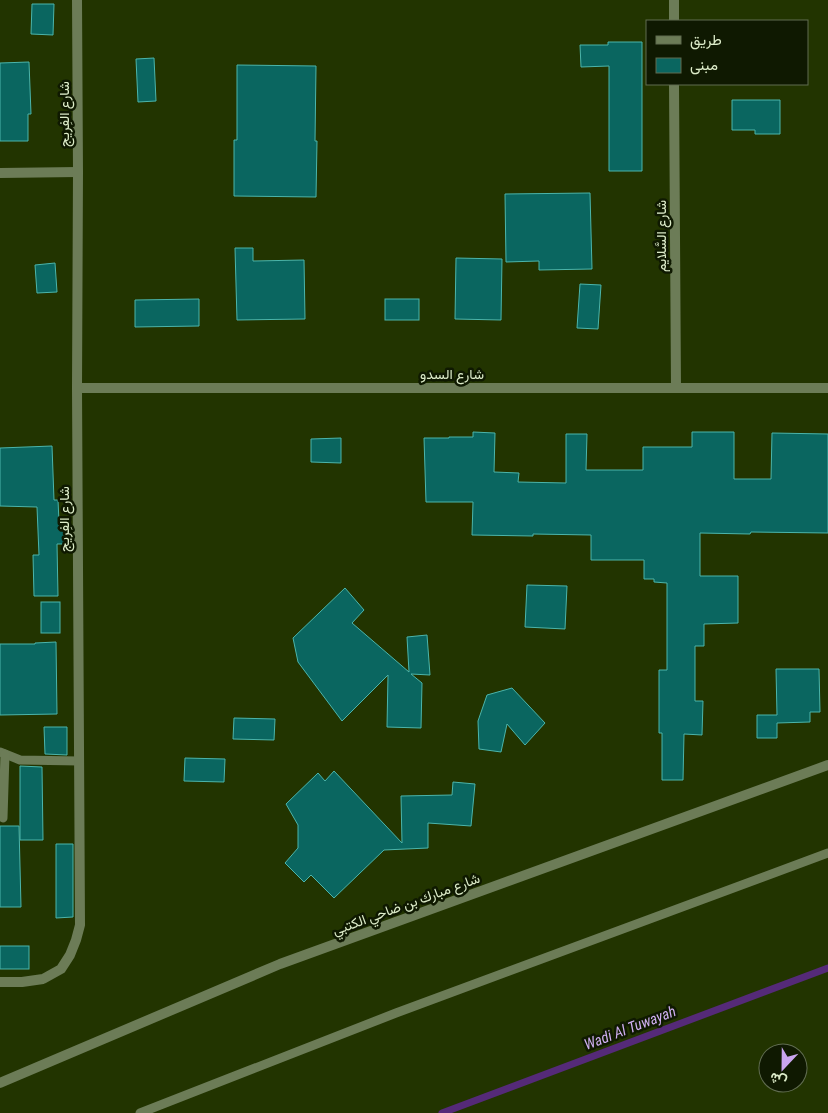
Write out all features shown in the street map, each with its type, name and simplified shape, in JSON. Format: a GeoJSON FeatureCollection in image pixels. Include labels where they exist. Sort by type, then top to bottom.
{"type":"FeatureCollection","features":[{"type":"Feature","properties":{"kind":"street","name":"شارع الفِريج"},"geometry":{"type":"LineString","coordinates":[[0,982],[22,982],[43,979],[61,969],[70,955],[80,924],[77,0]]}},
{"type":"Feature","properties":{"kind":"street"},"geometry":{"type":"LineString","coordinates":[[674,0],[674,20]]}},
{"type":"Feature","properties":{"kind":"street","name":"شارع السَّلايم"},"geometry":{"type":"LineString","coordinates":[[674,85],[676,388]]}},
{"type":"Feature","properties":{"kind":"street"},"geometry":{"type":"LineString","coordinates":[[0,173],[78,172]]}},
{"type":"Feature","properties":{"kind":"street","name":"شارع السدو"},"geometry":{"type":"LineString","coordinates":[[77,388],[828,388]]}},
{"type":"Feature","properties":{"kind":"street","name":"شارع مبارك بن ضاحي الكتبي"},"geometry":{"type":"LineString","coordinates":[[0,1084],[280,964],[828,766]]}},
{"type":"Feature","properties":{"kind":"lane"},"geometry":{"type":"LineString","coordinates":[[2,818],[2,753],[20,760],[79,760]]}},
{"type":"Feature","properties":{"kind":"lane"},"geometry":{"type":"LineString","coordinates":[[140,1113],[396,1013],[828,853]]}},
{"type":"Feature","properties":{"kind":"building"},"geometry":{"type":"Polygon","coordinates":[[[32,4],[54,4],[53,35],[31,34],[32,4]]]}},
{"type":"Feature","properties":{"kind":"building"},"geometry":{"type":"Polygon","coordinates":[[[608,42],[642,42],[642,171],[609,171],[609,66],[581,67],[580,45],[608,45],[608,42]]]}},
{"type":"Feature","properties":{"kind":"building"},"geometry":{"type":"Polygon","coordinates":[[[154,58],[156,101],[138,102],[136,59],[154,58]]]}},
{"type":"Feature","properties":{"kind":"building"},"geometry":{"type":"Polygon","coordinates":[[[29,62],[31,114],[28,114],[28,141],[0,141],[0,63],[29,62]]]}},
{"type":"Feature","properties":{"kind":"building"},"geometry":{"type":"Polygon","coordinates":[[[237,65],[316,66],[316,197],[234,196],[234,140],[237,140],[237,65]]]}},
{"type":"Feature","properties":{"kind":"building"},"geometry":{"type":"Polygon","coordinates":[[[732,100],[780,100],[780,134],[755,134],[755,130],[732,130],[732,100]]]}},
{"type":"Feature","properties":{"kind":"building"},"geometry":{"type":"Polygon","coordinates":[[[590,193],[592,269],[539,270],[539,261],[506,262],[505,194],[590,193]]]}},
{"type":"Feature","properties":{"kind":"building"},"geometry":{"type":"Polygon","coordinates":[[[235,248],[253,248],[253,261],[304,260],[305,319],[237,320],[235,248]]]}},
{"type":"Feature","properties":{"kind":"building"},"geometry":{"type":"Polygon","coordinates":[[[456,258],[502,259],[501,320],[455,319],[456,258]]]}},
{"type":"Feature","properties":{"kind":"building"},"geometry":{"type":"Polygon","coordinates":[[[55,263],[57,292],[37,293],[35,265],[55,263]]]}},
{"type":"Feature","properties":{"kind":"building"},"geometry":{"type":"Polygon","coordinates":[[[580,284],[601,285],[598,329],[577,328],[580,284]]]}},
{"type":"Feature","properties":{"kind":"building"},"geometry":{"type":"Polygon","coordinates":[[[199,299],[199,326],[135,327],[135,300],[199,299]]]}},
{"type":"Feature","properties":{"kind":"building"},"geometry":{"type":"Polygon","coordinates":[[[385,299],[419,299],[419,320],[385,320],[385,299]]]}},
{"type":"Feature","properties":{"kind":"building"},"geometry":{"type":"Polygon","coordinates":[[[473,432],[495,433],[494,472],[519,473],[518,482],[566,483],[566,434],[587,434],[586,470],[643,470],[643,447],[692,447],[692,432],[734,432],[734,479],[771,479],[772,433],[828,434],[828,533],[700,533],[700,576],[738,576],[738,623],[704,624],[704,646],[695,646],[695,701],[703,701],[702,735],[684,734],[683,780],[662,780],[662,733],[659,733],[659,670],[667,670],[667,583],[654,582],[654,579],[644,579],[644,560],[591,560],[591,535],[472,535],[473,502],[426,502],[424,438],[473,437],[473,432]]]}},
{"type":"Feature","properties":{"kind":"building"},"geometry":{"type":"Polygon","coordinates":[[[341,438],[341,463],[311,462],[311,439],[341,438]]]}},
{"type":"Feature","properties":{"kind":"building"},"geometry":{"type":"Polygon","coordinates":[[[52,446],[54,500],[58,500],[59,522],[63,522],[64,544],[57,544],[58,596],[34,596],[33,555],[39,555],[37,507],[0,506],[0,448],[52,446]]]}},
{"type":"Feature","properties":{"kind":"building"},"geometry":{"type":"Polygon","coordinates":[[[527,585],[567,586],[565,629],[525,627],[527,585]]]}},
{"type":"Feature","properties":{"kind":"building"},"geometry":{"type":"Polygon","coordinates":[[[345,588],[364,610],[352,623],[409,672],[407,637],[427,635],[430,675],[411,674],[422,683],[421,728],[387,727],[388,675],[342,721],[298,662],[293,638],[345,588]]]}},
{"type":"Feature","properties":{"kind":"building"},"geometry":{"type":"Polygon","coordinates":[[[41,602],[60,602],[60,633],[41,633],[41,602]]]}},
{"type":"Feature","properties":{"kind":"building"},"geometry":{"type":"Polygon","coordinates":[[[56,642],[57,714],[0,715],[0,644],[56,642]]]}},
{"type":"Feature","properties":{"kind":"building"},"geometry":{"type":"Polygon","coordinates":[[[776,669],[819,669],[820,712],[810,712],[810,722],[777,723],[777,738],[757,738],[757,715],[777,715],[776,669]]]}},
{"type":"Feature","properties":{"kind":"building"},"geometry":{"type":"Polygon","coordinates":[[[512,688],[545,723],[525,745],[507,724],[501,752],[479,749],[478,721],[487,695],[512,688]]]}},
{"type":"Feature","properties":{"kind":"building"},"geometry":{"type":"Polygon","coordinates":[[[234,718],[275,719],[274,740],[233,739],[234,718]]]}},
{"type":"Feature","properties":{"kind":"building"},"geometry":{"type":"Polygon","coordinates":[[[44,727],[67,727],[67,755],[45,754],[44,727]]]}},
{"type":"Feature","properties":{"kind":"building"},"geometry":{"type":"Polygon","coordinates":[[[185,758],[225,759],[224,782],[184,781],[185,758]]]}},
{"type":"Feature","properties":{"kind":"building"},"geometry":{"type":"Polygon","coordinates":[[[20,766],[42,767],[43,840],[20,840],[20,766]]]}},
{"type":"Feature","properties":{"kind":"building"},"geometry":{"type":"Polygon","coordinates":[[[334,771],[402,843],[401,796],[452,795],[453,782],[475,784],[471,826],[428,823],[428,848],[384,850],[334,898],[311,875],[304,882],[285,863],[298,848],[298,825],[286,804],[318,773],[325,781],[334,771]]]}},
{"type":"Feature","properties":{"kind":"building"},"geometry":{"type":"Polygon","coordinates":[[[0,826],[19,826],[21,907],[0,907],[0,826]]]}},
{"type":"Feature","properties":{"kind":"building"},"geometry":{"type":"Polygon","coordinates":[[[56,844],[73,844],[73,917],[56,918],[56,844]]]}},
{"type":"Feature","properties":{"kind":"building"},"geometry":{"type":"Polygon","coordinates":[[[0,946],[29,946],[29,969],[0,969],[0,946]]]}},
{"type":"Feature","properties":{"kind":"waterway","name":"Wadi Al Tuwayah"},"geometry":{"type":"LineString","coordinates":[[442,1113],[828,968]]}}]}
